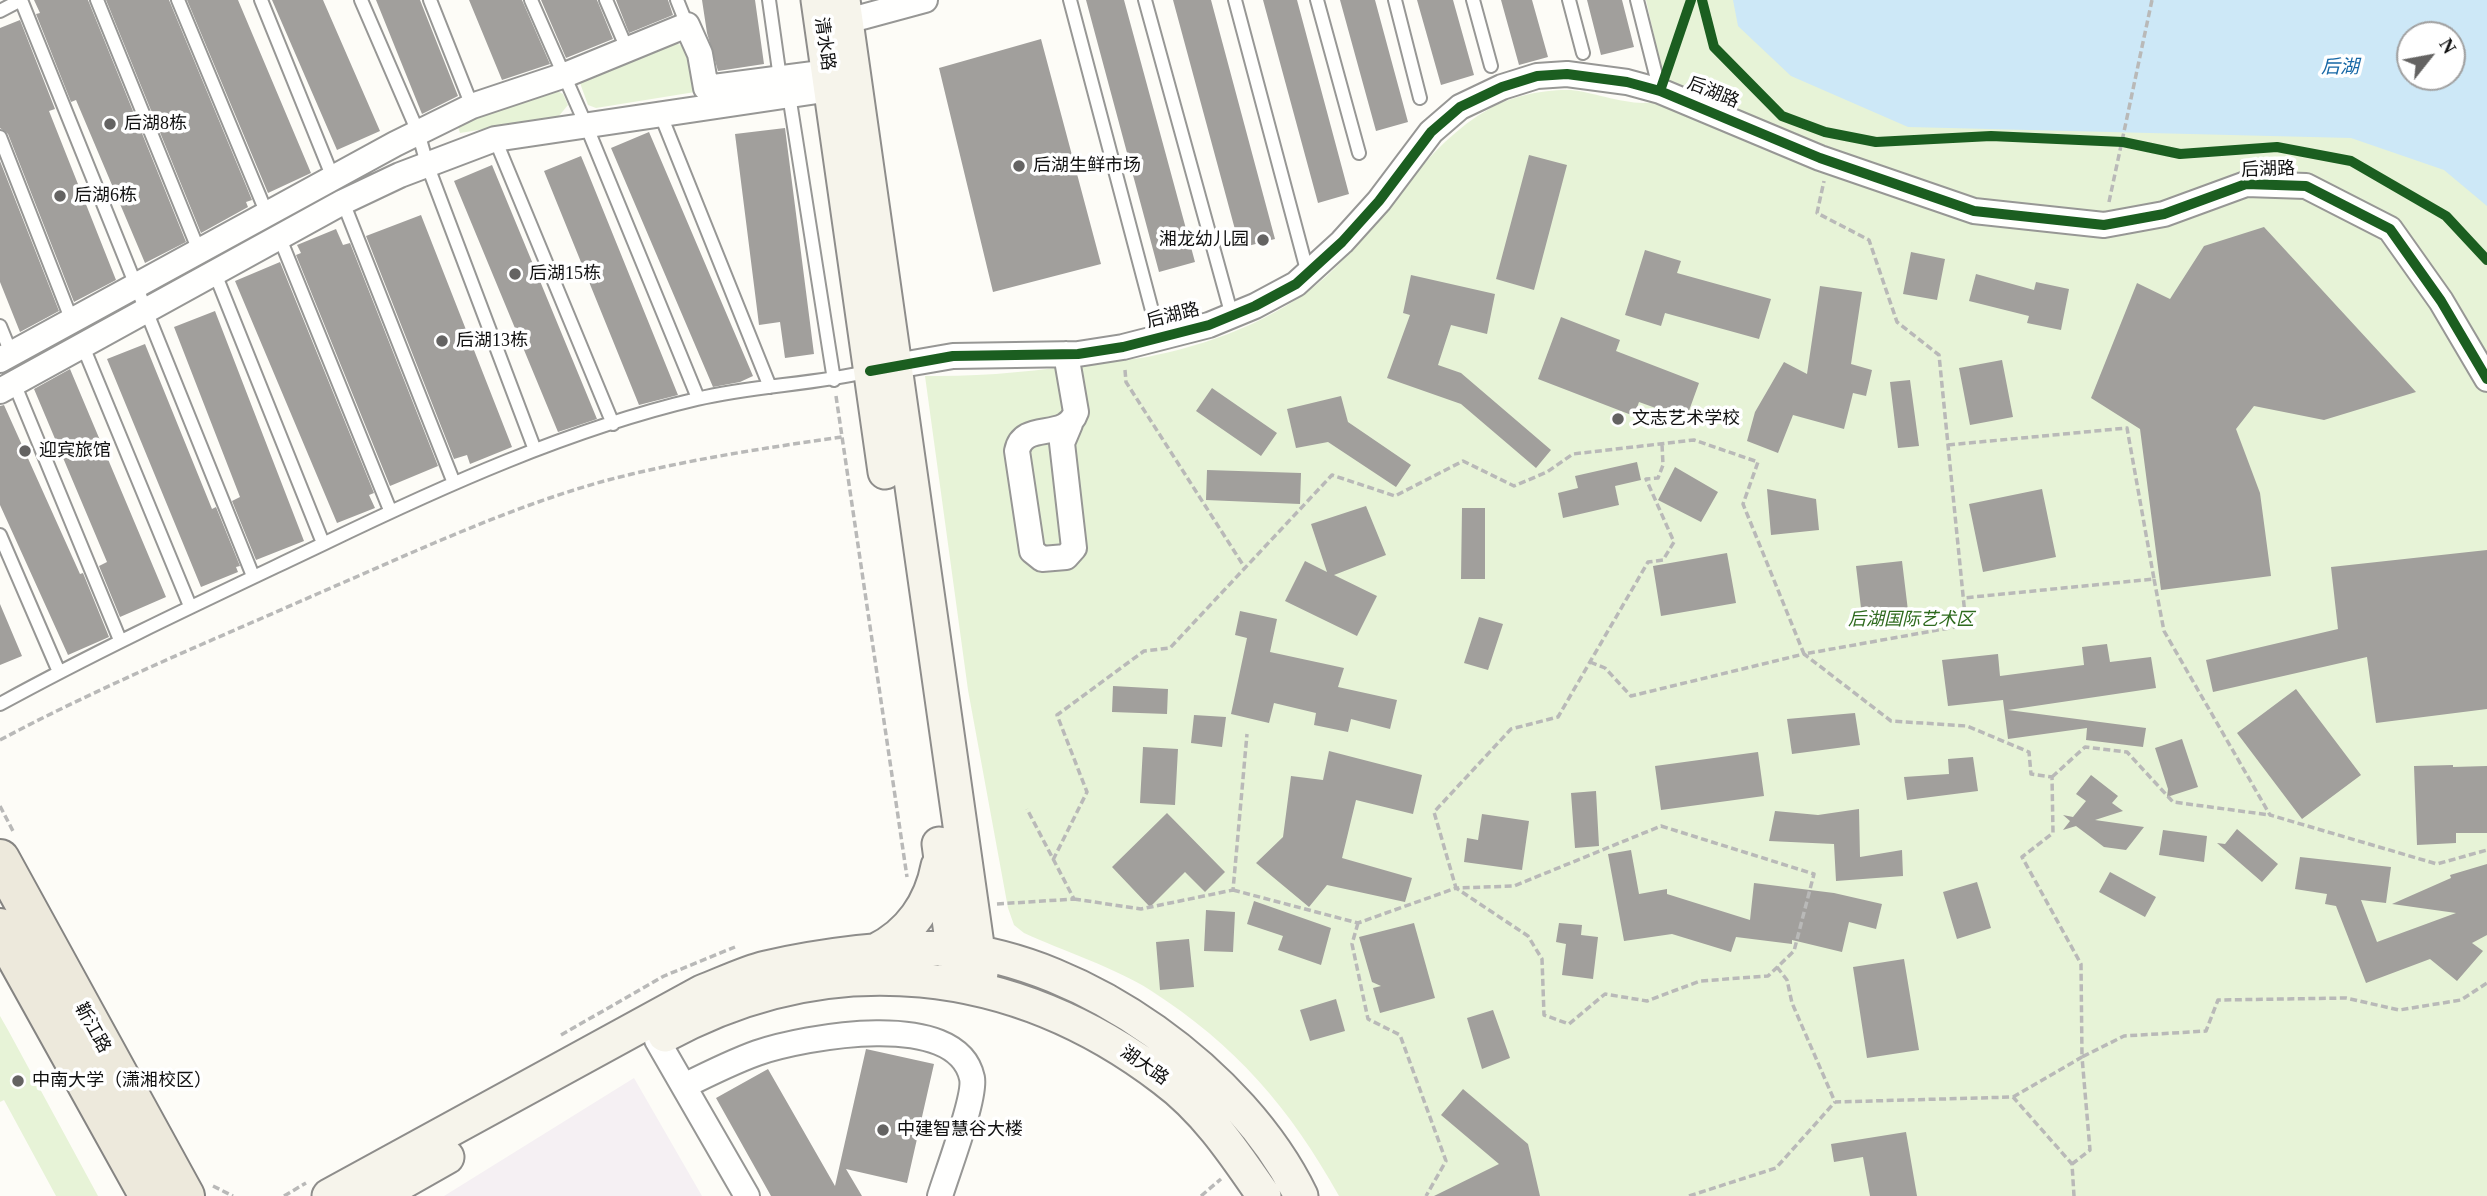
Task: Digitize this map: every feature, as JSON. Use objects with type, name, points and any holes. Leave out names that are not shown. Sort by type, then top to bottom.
[{"type":"main road","name":"清水路","points":[[832,12],[830,80],[882,369]]},
{"type":"main road","points":[[832,12],[882,369],[938,839],[966,952],[970,986]]},
{"type":"main road","points":[[882,369],[971,905],[983,939],[992,951],[1014,964]]},
{"type":"main road","points":[[870,953],[893,941],[917,918],[935,882],[938,839]]},
{"type":"main road","name":"靳江路","points":[[0,859],[176,1195]]},
{"type":"main road","points":[[966,952],[971,905]]},
{"type":"main road","points":[[0,928],[176,1195]]},
{"type":"main road","points":[[318,1189],[702,992],[765,969],[902,949],[966,952],[1014,964],[1090,993],[1132,1016],[1207,1073],[1246,1114],[1276,1152],[1301,1196]]},
{"type":"main road","name":"湖大路","points":[[378,1196],[657,1040],[718,1010],[766,994],[818,984],[894,977],[970,986],[1020,999],[1102,1037],[1166,1080],[1224,1137],[1264,1196]]},
{"type":"street","points":[[832,12],[925,0]]},
{"type":"street","points":[[7,387],[214,271],[333,178],[472,106],[565,75],[687,25],[700,54],[706,89],[784,87]]},
{"type":"street","name":"后湖路","points":[[882,369],[953,356],[1066,354],[1123,347],[1209,325],[1232,316],[1297,284],[1308,274],[1379,201],[1431,132],[1460,107],[1502,87],[1537,76],[1594,76],[1660,91],[1828,161],[1974,211],[2104,225],[2164,214],[2246,184],[2306,186],[2390,229],[2441,301],[2487,379]]},
{"type":"street","points":[[6,357],[199,251],[343,202],[427,164],[495,139],[660,113],[830,80]]},
{"type":"street","points":[[1066,354],[1076,412],[1062,443],[1074,548],[1066,556],[1042,559],[1032,551],[1018,444],[1027,435],[1070,424]]},
{"type":"street","points":[[684,1087],[760,1052],[815,1039],[869,1034],[907,1035],[940,1041],[961,1057],[972,1078],[970,1098],[940,1196]]},
{"type":"street","points":[[657,1040],[747,1196]]},
{"type":"lane","points":[[0,11],[21,0],[253,576]]},
{"type":"lane","points":[[97,0],[199,251]]},
{"type":"lane","points":[[178,0],[390,510]]},
{"type":"lane","points":[[261,0],[333,178]]},
{"type":"lane","points":[[361,0],[418,132],[427,164],[535,450]]},
{"type":"lane","points":[[430,0],[472,106]]},
{"type":"lane","points":[[531,0],[586,125],[698,398]]},
{"type":"lane","points":[[606,0],[627,49]]},
{"type":"lane","points":[[677,0],[687,25]]},
{"type":"lane","points":[[769,0],[834,380]]},
{"type":"lane","points":[[1070,0],[1159,337]]},
{"type":"lane","points":[[1145,0],[1232,316]]},
{"type":"lane","points":[[1235,0],[1308,274]]},
{"type":"lane","points":[[1317,0],[1359,153]]},
{"type":"lane","points":[[1395,0],[1420,98]]},
{"type":"lane","points":[[1473,0],[1491,66]]},
{"type":"lane","points":[[1569,0],[1583,53]]},
{"type":"lane","points":[[1637,0],[1660,91]]},
{"type":"lane","points":[[660,113],[771,387]]},
{"type":"lane","points":[[0,137],[72,321]]},
{"type":"lane","points":[[495,139],[613,424]]},
{"type":"lane","points":[[343,202],[454,483]]},
{"type":"lane","points":[[214,271],[323,544]]},
{"type":"lane","points":[[0,326],[6,357]]},
{"type":"lane","points":[[82,344],[190,606]]},
{"type":"lane","points":[[0,704],[120,640],[390,510],[535,450],[698,398],[834,380],[882,369]]},
{"type":"lane","points":[[7,387],[120,640]]},
{"type":"lane","points":[[0,535],[59,672]]},
{"type":"path","points":[[2104,225],[2129,143],[2152,0]]},
{"type":"path","points":[[2110,142],[2129,143]]},
{"type":"path","points":[[1590,662],[1605,668],[1631,696],[1804,654],[1966,625],[1939,355],[1897,322],[1869,240],[1817,213],[1828,161]]},
{"type":"path","points":[[1123,347],[1126,382],[1245,568]]},
{"type":"path","points":[[834,380],[907,877],[904,886]]},
{"type":"path","points":[[1948,445],[2127,428],[2164,631],[2270,815]]},
{"type":"path","points":[[0,740],[68,703],[397,559],[529,508],[606,481],[677,464],[842,437]]},
{"type":"path","points":[[1054,860],[1087,792],[1057,715],[1144,651],[1170,648],[1332,475],[1395,496],[1463,461],[1514,486],[1547,472],[1573,454],[1695,440],[1758,462],[1743,504],[1804,654],[1891,721],[1967,726],[2029,752],[2031,774],[2052,777]]},
{"type":"path","points":[[971,905],[1074,899],[1141,909],[1233,890],[1359,923],[1456,888],[1514,886],[1661,826],[1814,874],[1794,951],[1768,976],[1700,981],[1647,1000],[1605,994],[1569,1024],[1544,1015],[1542,959],[1528,936],[1456,888],[1434,812],[1511,729],[1558,717],[1648,562],[1663,560],[1674,542],[1646,479],[1658,478],[1663,465],[1662,444]]},
{"type":"path","points":[[1963,598],[2154,579]]},
{"type":"path","points":[[1233,890],[1247,734]]},
{"type":"path","points":[[2072,1164],[2090,1150],[2082,1057],[2081,964],[2022,857],[2053,833],[2052,777],[2085,747],[2127,752],[2173,802],[2270,815],[2438,864],[2487,850]]},
{"type":"path","points":[[1027,809],[1074,899]]},
{"type":"path","points":[[1359,923],[1352,944],[1368,1019],[1399,1034],[1446,1161],[1426,1196]]},
{"type":"path","points":[[556,1039],[687,964],[745,944]]},
{"type":"path","points":[[1777,967],[1787,980],[1792,1003],[1836,1102]]},
{"type":"path","points":[[1689,1196],[1776,1168],[1836,1102],[2013,1097],[2124,1036],[2206,1031],[2218,1000],[2346,998],[2399,1010],[2461,1000],[2487,983]]},
{"type":"path","points":[[2013,1097],[2072,1164],[2074,1196]]},
{"type":"path","points":[[284,1196],[318,1189]]},
{"type":"shaded area","points":[[634,1078],[702,1196],[444,1196]]},
{"type":"green space","name":"后湖国际艺术区","points":[[1646,0],[2487,0],[2487,1196],[1339,1196],[1301,1134],[1280,1107],[1235,1056],[1209,1033],[1137,982],[1024,933],[1014,925],[1008,908],[968,690],[925,376],[1009,373],[1141,358],[1228,334],[1275,312],[1317,284],[1354,248],[1446,142],[1466,124],[1498,104],[1540,92],[1561,90],[1582,91],[1643,103],[1663,98],[1664,82]]},
{"type":"green space","points":[[670,41],[686,47],[696,85],[695,92],[596,108],[588,105],[580,83],[581,77]]},
{"type":"green space","points":[[554,89],[563,94],[568,105],[558,117],[460,133],[456,121]]},
{"type":"green space","name":"中南大学（潇湘校区）","points":[[0,1016],[98,1196],[56,1196],[4,1100],[0,1102]]},
{"type":"water","name":"后湖","points":[[1733,0],[2487,0],[2487,206],[2444,170],[2351,138],[1908,127],[1791,76],[1738,26]]},
{"type":"building","name":"后湖8栋","points":[[34,0],[88,0],[186,242],[145,263],[76,100],[71,102],[36,14],[40,13]]},
{"type":"building","points":[[106,0],[169,0],[252,200],[246,202],[248,207],[201,233]]},
{"type":"building","points":[[187,0],[238,0],[311,173],[268,193]]},
{"type":"building","points":[[272,0],[323,0],[380,131],[337,150]]},
{"type":"building","points":[[376,0],[420,0],[458,96],[422,114]]},
{"type":"building","points":[[469,0],[522,0],[550,64],[502,80]]},
{"type":"building","points":[[541,0],[597,0],[613,39],[566,58]]},
{"type":"building","points":[[616,0],[668,0],[673,15],[629,33]]},
{"type":"building","points":[[702,0],[755,0],[764,64],[718,71],[707,33]]},
{"type":"building","points":[[1086,0],[1124,0],[1195,262],[1159,272]]},
{"type":"building","points":[[1173,0],[1211,0],[1275,239],[1240,248]]},
{"type":"building","points":[[1263,0],[1297,0],[1349,194],[1318,203]]},
{"type":"building","points":[[1340,0],[1375,0],[1408,122],[1376,131]]},
{"type":"building","points":[[1417,0],[1453,0],[1474,75],[1441,85]]},
{"type":"building","points":[[1501,0],[1532,0],[1548,57],[1519,65]]},
{"type":"building","points":[[1587,0],[1622,0],[1634,47],[1601,55]]},
{"type":"building","name":"后湖6栋","points":[[20,20],[55,109],[49,111],[116,280],[74,302],[8,134],[0,128],[0,28]]},
{"type":"building","name":"后湖生鲜市场","points":[[1041,39],[1101,264],[993,292],[939,68]]},
{"type":"building","points":[[785,128],[814,354],[785,358],[780,322],[759,325],[735,134]]},
{"type":"building","points":[[649,132],[753,376],[740,382],[713,387],[611,148]]},
{"type":"building","points":[[1529,155],[1567,165],[1534,290],[1496,279]]},
{"type":"building","points":[[581,156],[678,395],[639,405],[544,171]]},
{"type":"building","points":[[0,161],[59,311],[20,332],[0,282]]},
{"type":"building","name":"后湖15栋","points":[[492,165],[597,419],[558,432],[454,181]]},
{"type":"building","name":"后湖13栋","points":[[421,215],[512,447],[470,464],[467,455],[454,459],[366,236]]},
{"type":"building","points":[[2264,227],[2416,392],[2324,420],[2254,406],[2236,429],[2260,493],[2271,576],[2161,590],[2140,429],[2091,398],[2137,283],[2170,299],[2204,246]]},
{"type":"building","points":[[336,229],[343,245],[350,243],[438,466],[390,486],[296,255],[301,253],[297,245]]},
{"type":"building","points":[[1645,250],[1681,261],[1677,273],[1771,299],[1759,339],[1665,313],[1661,326],[1625,315]]},
{"type":"building","points":[[1911,252],[1945,259],[1937,300],[1903,294]]},
{"type":"building","points":[[280,262],[374,493],[369,495],[375,508],[337,523],[235,281]]},
{"type":"building","points":[[1976,274],[2034,290],[2036,282],[2069,289],[2061,330],[2027,323],[2029,316],[1969,301]]},
{"type":"building","points":[[1411,275],[1495,294],[1487,334],[1451,325],[1438,365],[1461,373],[1551,450],[1536,468],[1461,404],[1387,378],[1410,315],[1403,313]]},
{"type":"building","points":[[1820,286],[1862,292],[1851,364],[1872,370],[1866,396],[1853,393],[1844,429],[1793,415],[1778,453],[1747,441],[1755,412],[1784,362],[1807,374]]},
{"type":"building","points":[[215,311],[304,541],[256,560],[232,501],[240,497],[174,327]]},
{"type":"building","points":[[1561,317],[1620,340],[1616,351],[1699,383],[1686,419],[1639,402],[1634,416],[1538,379]]},
{"type":"building","points":[[145,344],[212,509],[216,507],[240,566],[236,567],[238,572],[201,587],[107,359]]},
{"type":"building","points":[[2002,360],[2013,417],[1970,425],[1959,368]]},
{"type":"building","points":[[70,369],[166,597],[120,617],[99,566],[107,562],[34,389]]},
{"type":"building","points":[[1910,380],[1919,446],[1898,448],[1890,382]]},
{"type":"building","points":[[1212,388],[1277,433],[1261,456],[1196,411]]},
{"type":"building","points":[[1341,396],[1348,422],[1411,465],[1396,487],[1328,442],[1296,448],[1287,409]]},
{"type":"building","points":[[4,405],[80,574],[83,573],[109,637],[68,655],[0,505],[0,406]]},
{"type":"building","points":[[1637,462],[1641,480],[1615,486],[1619,505],[1563,518],[1558,493],[1578,488],[1575,476]]},
{"type":"building","points":[[1675,467],[1718,492],[1701,522],[1658,500]]},
{"type":"building","points":[[1207,470],[1301,473],[1300,504],[1206,500]]},
{"type":"building","points":[[1767,489],[1816,499],[1819,530],[1771,535]]},
{"type":"building","points":[[2042,489],[2056,557],[1983,572],[1969,504]]},
{"type":"building","points":[[1366,506],[1386,555],[1334,575],[1377,596],[1357,636],[1285,601],[1305,561],[1327,572],[1311,524]]},
{"type":"building","points":[[1462,508],[1485,508],[1485,579],[1461,579]]},
{"type":"building","points":[[2487,550],[2487,709],[2376,723],[2367,657],[2213,692],[2206,660],[2338,629],[2331,567]]},
{"type":"building","points":[[1727,553],[1736,603],[1661,616],[1653,566]]},
{"type":"building","points":[[1902,561],[1909,619],[1872,623],[1870,607],[1861,608],[1856,566]]},
{"type":"building","points":[[0,604],[22,656],[0,665]]},
{"type":"building","points":[[1240,611],[1277,619],[1270,652],[1344,668],[1338,687],[1397,700],[1390,729],[1351,719],[1348,732],[1314,725],[1316,713],[1274,703],[1269,723],[1231,714],[1247,638],[1235,635]]},
{"type":"building","points":[[1479,617],[1503,624],[1488,670],[1464,663]]},
{"type":"building","points":[[2107,644],[2110,662],[2151,657],[2156,688],[2008,710],[2146,728],[2143,747],[2086,740],[2087,728],[2008,739],[2003,700],[1948,706],[1942,660],[1998,654],[2000,676],[2084,665],[2082,647]]},
{"type":"building","points":[[1113,686],[1168,689],[1167,714],[1112,712]]},
{"type":"building","points":[[2296,689],[2361,775],[2302,819],[2237,733]]},
{"type":"building","points":[[1855,713],[1860,745],[1792,754],[1787,719]]},
{"type":"building","points":[[1194,715],[1226,717],[1222,747],[1191,743]]},
{"type":"building","points":[[2182,739],[2198,787],[2167,797],[2168,789],[2155,748]]},
{"type":"building","points":[[1143,747],[1178,749],[1175,805],[1140,803]]},
{"type":"building","points":[[1329,751],[1422,775],[1413,814],[1356,800],[1342,858],[1412,878],[1405,902],[1327,885],[1309,907],[1256,863],[1283,837],[1291,776],[1323,780]]},
{"type":"building","points":[[1758,752],[1764,796],[1661,810],[1655,766]]},
{"type":"building","points":[[1973,757],[1978,791],[1907,800],[1904,777],[1949,774],[1948,759]]},
{"type":"building","points":[[2414,766],[2487,766],[2487,833],[2456,833],[2456,843],[2417,845]]},
{"type":"building","points":[[2091,775],[2118,796],[2112,803],[2123,811],[2095,820],[2144,827],[2126,850],[2104,847],[2076,826],[2063,830],[2070,821],[2063,815],[2073,817],[2086,801],[2076,794]]},
{"type":"building","points":[[1596,791],[1599,846],[1575,848],[1571,793]]},
{"type":"building","points":[[1859,809],[1860,857],[1902,850],[1903,876],[1836,881],[1834,844],[1769,841],[1775,811],[1818,815]]},
{"type":"building","points":[[1167,813],[1225,872],[1205,892],[1185,872],[1150,907],[1112,867]]},
{"type":"building","points":[[1482,814],[1529,821],[1522,870],[1464,862],[1467,838],[1478,840]]},
{"type":"building","points":[[2237,829],[2278,864],[2262,882],[2217,843],[2225,844]]},
{"type":"building","points":[[2163,830],[2207,836],[2204,862],[2159,855]]},
{"type":"building","points":[[1631,850],[1639,894],[1667,889],[1667,894],[1750,920],[1754,883],[1834,893],[1882,904],[1876,929],[1849,922],[1842,952],[1792,940],[1792,944],[1736,937],[1731,952],[1672,934],[1624,941],[1608,854]]},
{"type":"building","points":[[2300,857],[2391,867],[2386,903],[2361,900],[2377,942],[2456,913],[2392,904],[2451,878],[2450,875],[2487,864],[2487,935],[2472,943],[2483,951],[2457,981],[2430,959],[2366,983],[2336,906],[2325,904],[2327,894],[2295,889]]},
{"type":"building","points":[[2110,872],[2156,897],[2145,917],[2099,892]]},
{"type":"building","points":[[1977,882],[1991,928],[1957,939],[1943,892]]},
{"type":"building","points":[[1254,901],[1331,928],[1321,965],[1278,950],[1283,936],[1247,924]]},
{"type":"building","points":[[1206,910],[1235,912],[1233,952],[1204,951]]},
{"type":"building","points":[[1414,923],[1435,998],[1380,1013],[1373,988],[1381,986],[1372,982],[1359,937]]},
{"type":"building","points":[[1559,923],[1582,925],[1581,935],[1598,937],[1593,979],[1562,975],[1566,944],[1556,942]]},
{"type":"building","points":[[1189,939],[1194,987],[1160,990],[1156,942]]},
{"type":"building","points":[[1904,959],[1919,1050],[1867,1058],[1853,967]]},
{"type":"building","points":[[1336,999],[1345,1031],[1310,1041],[1300,1010]]},
{"type":"building","points":[[1493,1010],[1510,1058],[1482,1069],[1467,1018]]},
{"type":"building","name":"中建智慧谷大楼","points":[[866,1049],[934,1064],[907,1183],[846,1169],[862,1196],[771,1196],[716,1098],[768,1069],[835,1186]]},
{"type":"building","points":[[1463,1089],[1528,1144],[1540,1196],[1434,1196],[1499,1164],[1441,1115]]},
{"type":"building","points":[[1906,1132],[1917,1196],[1870,1196],[1863,1157],[1834,1162],[1831,1144]]},
{"type":"cycle path","points":[[1660,91],[1691,0]]},
{"type":"cycle path","points":[[1702,0],[1714,47],[1782,116],[1825,132],[1876,142],[1991,136],[2123,142],[2180,154],[2277,147],[2351,161],[2446,216],[2487,260]]},
{"type":"cycle path","points":[[870,371],[953,356],[1078,354],[1123,347],[1209,325],[1255,306],[1296,284],[1342,242],[1379,201],[1431,132],[1460,107],[1502,87],[1537,76],[1567,74],[1627,82],[1660,91],[1820,158],[1974,211],[2104,225],[2164,214],[2246,184],[2306,186],[2390,229],[2441,301],[2487,379]]},
{"type":"place","name":"后湖8栋","points":[[110,124]]},
{"type":"place","name":"后湖生鲜市场","points":[[1019,166]]},
{"type":"place","name":"后湖6栋","points":[[60,196]]},
{"type":"place","name":"湘龙幼儿园","points":[[1263,240]]},
{"type":"place","name":"后湖15栋","points":[[515,274]]},
{"type":"place","name":"后湖13栋","points":[[442,341]]},
{"type":"place","name":"文志艺术学校","points":[[1618,419]]},
{"type":"place","name":"迎宾旅馆","points":[[25,451]]},
{"type":"place","name":"中南大学（潇湘校区）","points":[[18,1081]]},
{"type":"place","name":"中建智慧谷大楼","points":[[883,1130]]}]
